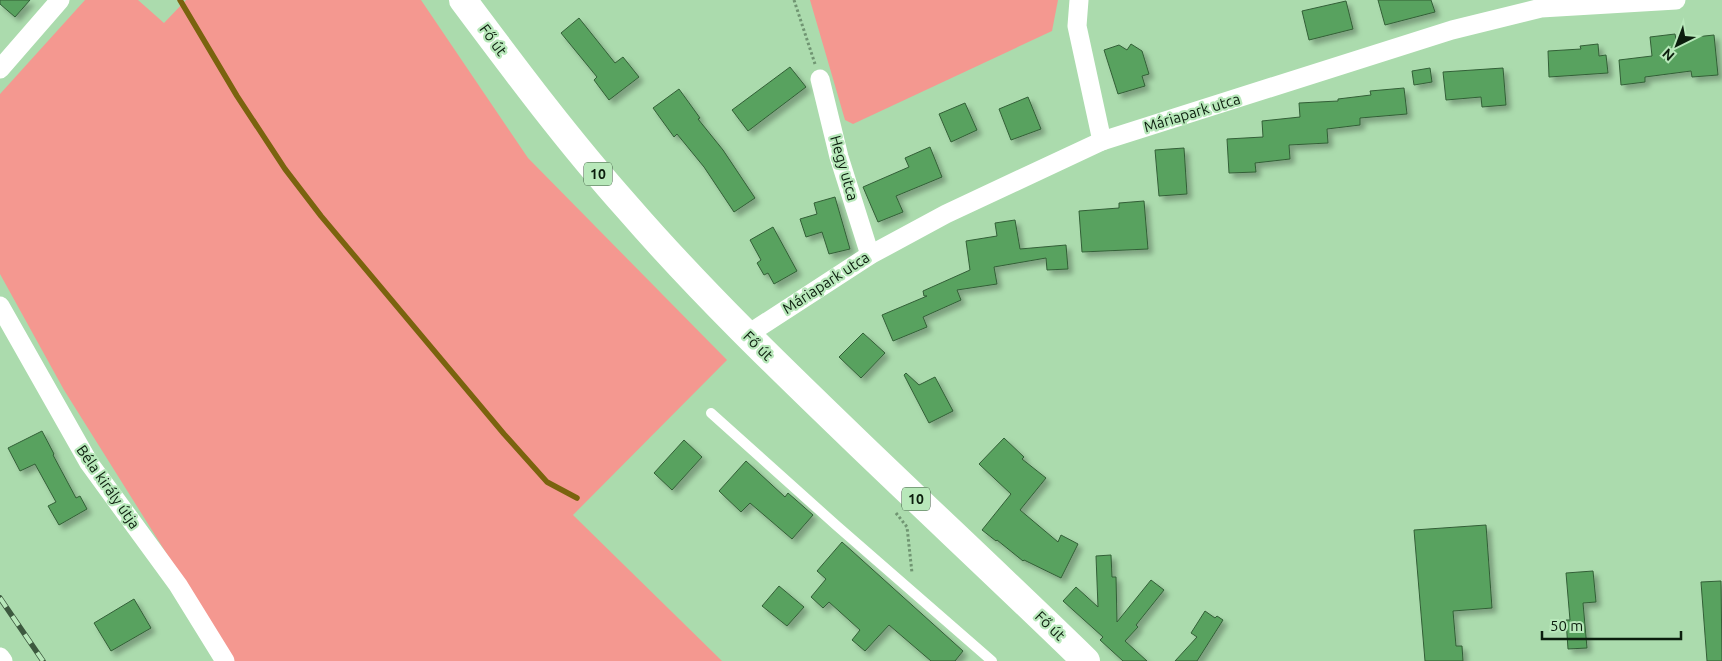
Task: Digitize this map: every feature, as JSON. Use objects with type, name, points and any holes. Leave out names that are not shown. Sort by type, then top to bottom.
[{"type":"main road","name":"Fő út","points":[[463,0],[510,64],[580,152],[635,216],[747,336],[1086,661]]},
{"type":"street","points":[[0,69],[60,0]]},
{"type":"street","points":[[1079,0],[1077,26],[1102,141]]},
{"type":"street","name":"Máriapark utca","points":[[747,336],[870,255],[946,214],[1102,141],[1452,30],[1541,8],[1676,0]]},
{"type":"street","name":"Hegy utca","points":[[820,79],[839,157],[870,255]]},
{"type":"street","name":"Béla király útja","points":[[0,306],[89,464],[178,585],[225,661]]},
{"type":"street","points":[[0,657],[2,661]]},
{"type":"lane","points":[[711,413],[992,661]]},
{"type":"path","points":[[794,0],[808,41]]},
{"type":"path","points":[[890,506],[907,527],[914,594]]},
{"type":"shaded area","points":[[85,0],[138,0],[164,23],[186,0],[421,0],[528,158],[727,360],[573,515],[722,661],[234,661],[64,390],[0,274],[0,94]]},
{"type":"shaded area","points":[[810,0],[1058,0],[1052,31],[853,124],[845,120]]},
{"type":"building","points":[[0,0],[30,0],[15,17],[0,4]]},
{"type":"building","points":[[1378,0],[1431,0],[1435,12],[1385,25]]},
{"type":"building","points":[[1346,1],[1353,29],[1309,40],[1302,11]]},
{"type":"building","points":[[579,18],[615,63],[623,57],[639,77],[609,100],[594,80],[597,77],[561,33]]},
{"type":"building","points":[[1675,34],[1676,39],[1714,35],[1718,75],[1692,77],[1691,71],[1645,77],[1645,82],[1621,85],[1619,60],[1652,56],[1650,37]]},
{"type":"building","points":[[1131,44],[1142,51],[1149,74],[1142,76],[1145,86],[1118,94],[1104,50],[1119,45],[1127,50]]},
{"type":"building","points":[[1598,44],[1599,56],[1606,55],[1608,73],[1549,77],[1548,51],[1581,49],[1580,46]]},
{"type":"building","points":[[790,67],[806,87],[748,131],[732,110]]},
{"type":"building","points":[[1430,68],[1432,82],[1414,85],[1412,71]]},
{"type":"building","points":[[1503,68],[1506,105],[1482,107],[1481,97],[1446,100],[1443,72]]},
{"type":"building","points":[[1404,88],[1407,114],[1360,118],[1360,125],[1327,129],[1328,143],[1289,145],[1290,159],[1255,163],[1256,172],[1229,173],[1227,139],[1263,137],[1262,121],[1300,117],[1299,103],[1338,101],[1338,99],[1371,95],[1370,91]]},
{"type":"building","points":[[679,89],[700,118],[698,119],[723,150],[755,198],[734,212],[704,167],[677,134],[674,137],[653,108]]},
{"type":"building","points":[[1028,97],[1041,129],[1011,140],[999,109]]},
{"type":"building","points":[[965,103],[977,130],[951,142],[939,114]]},
{"type":"building","points":[[930,147],[942,177],[896,196],[903,212],[878,222],[863,187],[909,167],[905,158]]},
{"type":"building","points":[[1184,148],[1187,194],[1159,196],[1155,150]]},
{"type":"building","points":[[835,197],[850,249],[829,254],[822,232],[806,237],[800,219],[817,214],[814,203]]},
{"type":"building","points":[[1144,201],[1148,249],[1082,252],[1079,211],[1119,208],[1119,203]]},
{"type":"building","points":[[1015,220],[1020,249],[1066,245],[1068,269],[1047,270],[1046,258],[994,267],[997,284],[957,290],[961,300],[923,317],[927,327],[893,341],[882,315],[927,296],[924,296],[923,291],[970,270],[966,241],[997,236],[995,223]]},
{"type":"building","points":[[773,227],[797,271],[774,284],[768,273],[764,275],[757,263],[761,260],[750,240]]},
{"type":"building","points":[[863,333],[885,353],[861,378],[839,357]]},
{"type":"building","points":[[906,373],[919,385],[935,377],[953,411],[929,423],[904,375]]},
{"type":"building","points":[[42,431],[76,498],[80,496],[87,509],[59,525],[48,506],[56,502],[35,464],[20,471],[8,448]]},
{"type":"building","points":[[1004,438],[1024,457],[1022,459],[1046,478],[1020,510],[1058,542],[1061,535],[1078,544],[1061,578],[1023,561],[982,530],[1011,494],[979,464]]},
{"type":"building","points":[[684,440],[702,457],[672,490],[654,473]]},
{"type":"building","points":[[746,461],[785,497],[788,493],[813,515],[792,539],[750,503],[741,512],[719,491]]},
{"type":"building","points":[[1486,525],[1492,608],[1453,611],[1456,646],[1462,646],[1463,661],[1425,661],[1414,530]]},
{"type":"building","points":[[842,542],[963,651],[955,661],[931,661],[889,625],[865,651],[852,640],[860,630],[829,602],[823,608],[811,597],[826,579],[817,571]]},
{"type":"building","points":[[1111,555],[1112,577],[1116,577],[1117,622],[1151,580],[1164,590],[1136,625],[1138,627],[1125,641],[1147,661],[1123,661],[1100,640],[1103,637],[1063,601],[1076,587],[1098,607],[1096,556]]},
{"type":"building","points":[[1593,571],[1596,602],[1583,603],[1587,648],[1568,649],[1566,620],[1570,620],[1566,573]]},
{"type":"building","points":[[1721,581],[1722,661],[1707,661],[1701,582]]},
{"type":"building","points":[[779,586],[804,607],[787,626],[762,606]]},
{"type":"building","points":[[134,599],[151,628],[111,651],[94,623]]},
{"type":"building","points":[[1205,611],[1215,618],[1217,616],[1223,620],[1197,661],[1175,661],[1197,637],[1191,633]]},
{"type":"waterway","points":[[180,0],[237,96],[285,169],[321,216],[504,434],[547,482],[577,498]]},
{"type":"railway","points":[[0,598],[43,661]]}]
